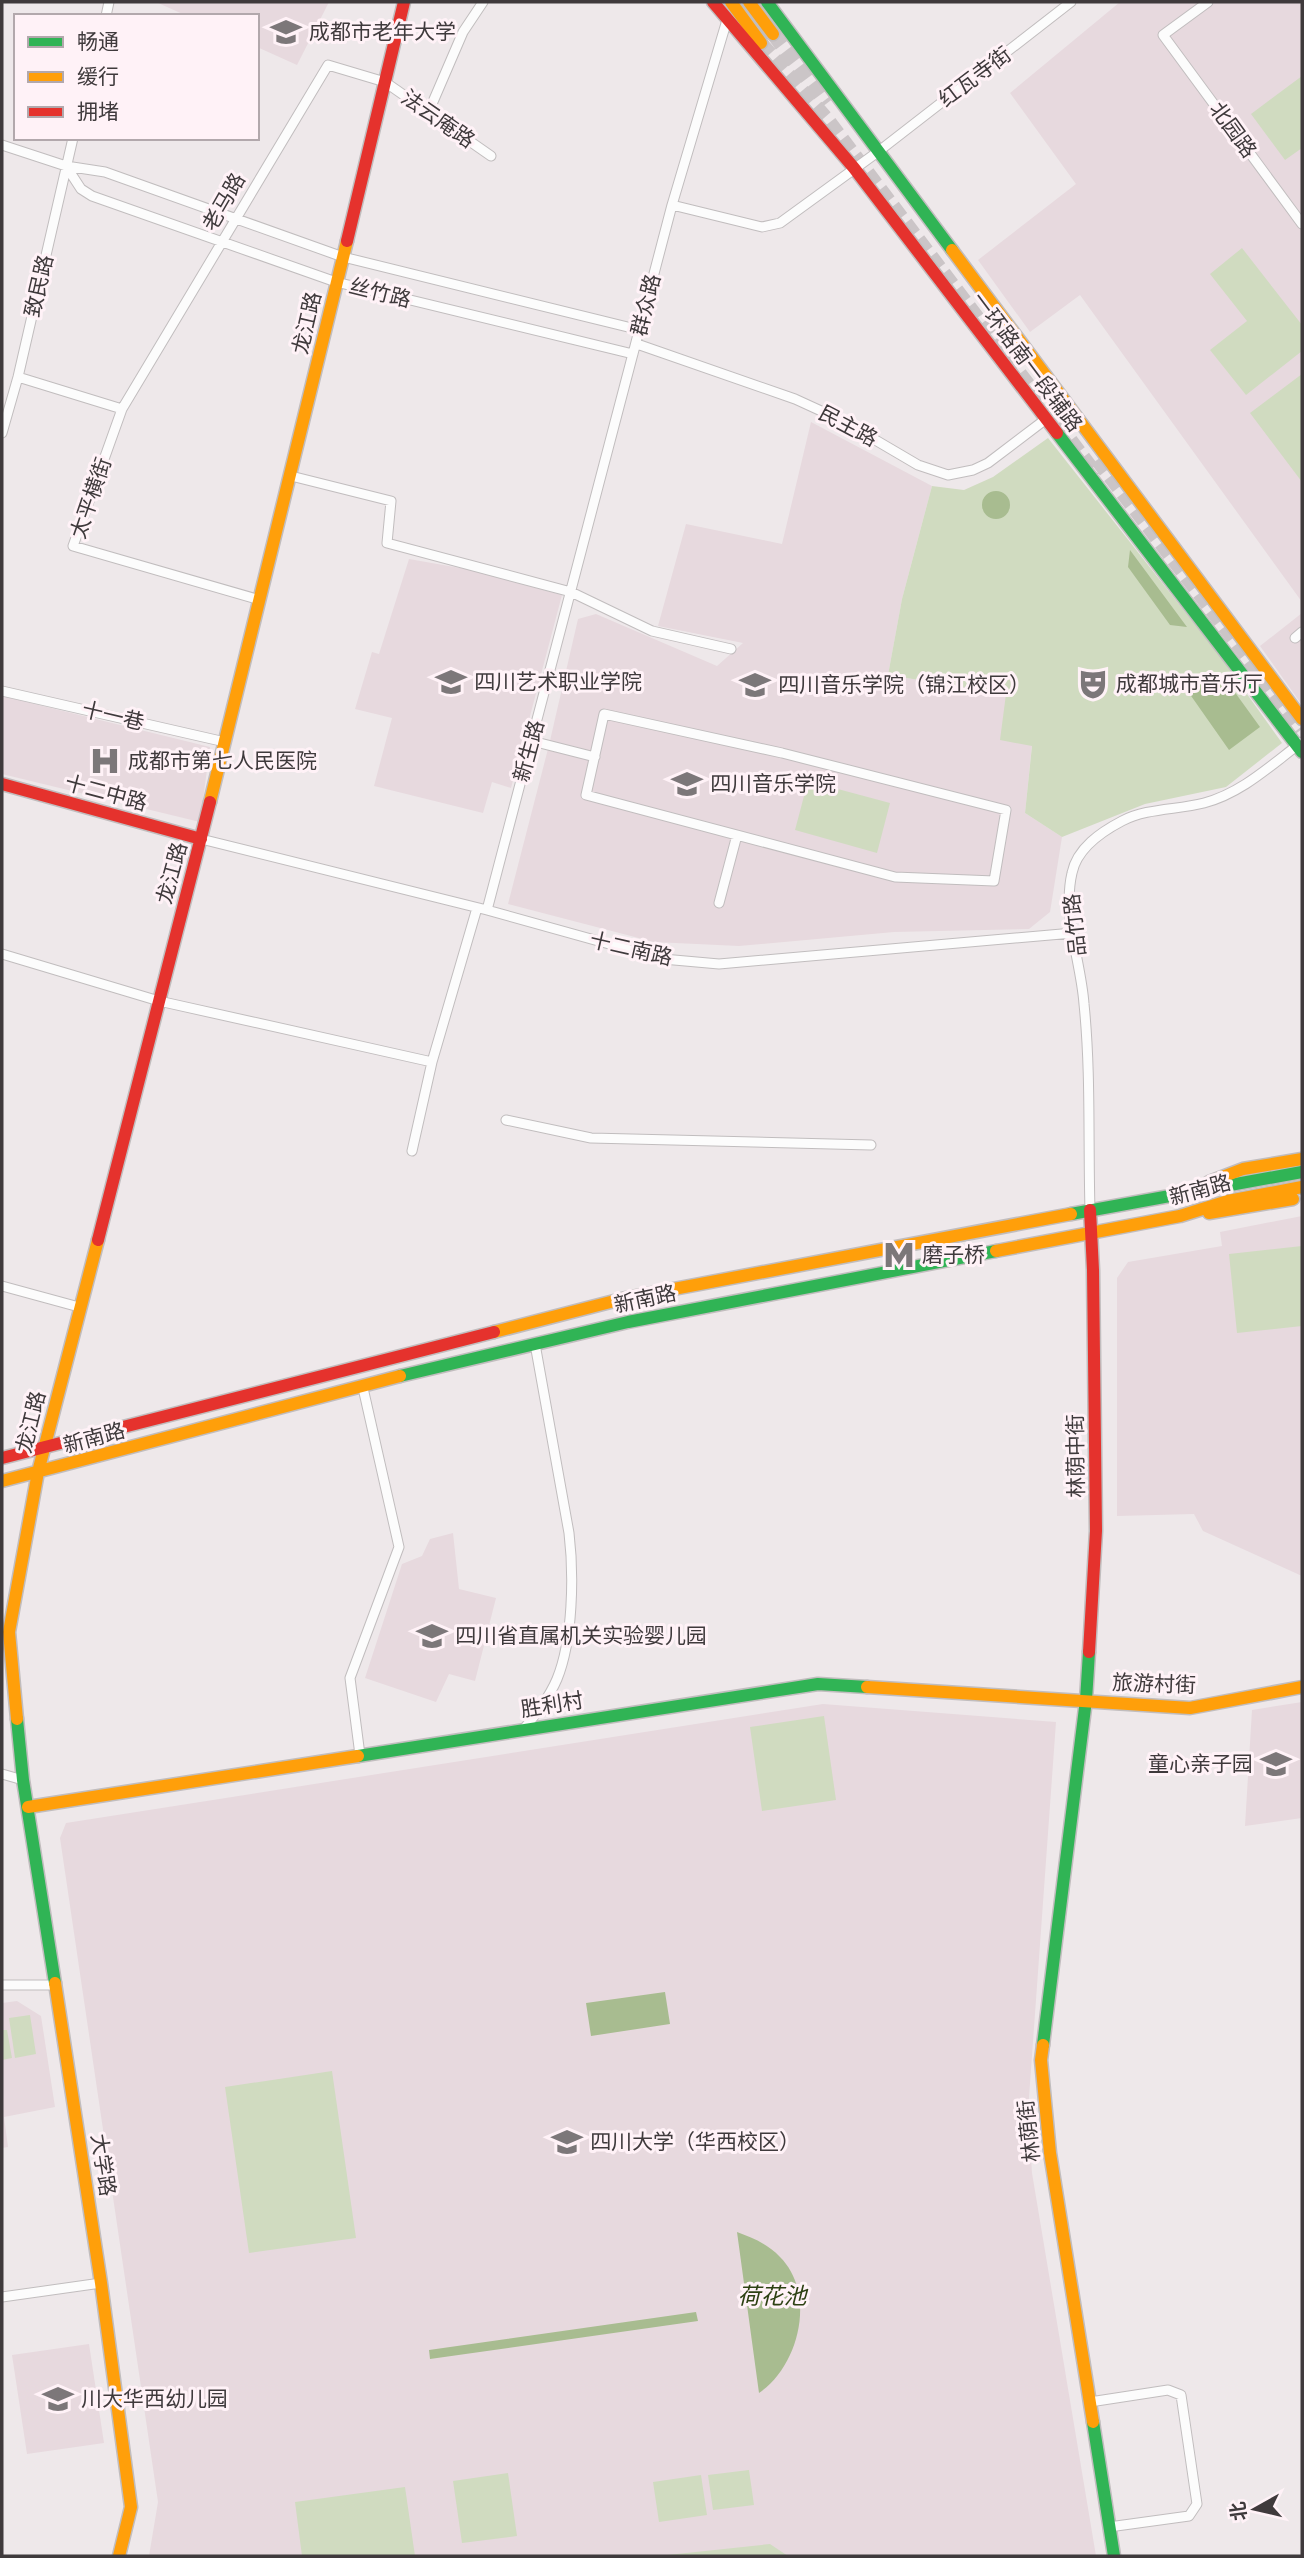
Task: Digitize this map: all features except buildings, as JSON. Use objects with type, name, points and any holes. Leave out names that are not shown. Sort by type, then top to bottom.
[{"type":"street","points":[[336,282],[404,2]]},
{"type":"street","points":[[429,111],[463,32],[483,2]]},
{"type":"street","name":"一环路南一段辅路","points":[[713,2],[854,169],[1301,746]]},
{"type":"street","points":[[731,2],[761,43]]},
{"type":"street","points":[[749,2],[773,34]]},
{"type":"street","name":"一环路南一段辅路","points":[[767,2],[1302,719]]},
{"type":"street","name":"红瓦寺街","points":[[672,205],[762,227],[780,223],[1071,2]]},
{"type":"street","name":"北园路","points":[[1208,2],[1163,36],[1302,224]]},
{"type":"street","name":"群众路","points":[[571,592],[672,205],[727,20]]},
{"type":"street","name":"老马路","points":[[122,409],[328,65],[385,82]]},
{"type":"street","name":"法云庵路","points":[[385,82],[491,156]]},
{"type":"street","name":"致民路","points":[[2,433],[18,377],[72,140]]},
{"type":"street","name":"丝竹路","points":[[2,145],[66,166],[105,172],[342,257],[640,330]]},
{"type":"street","name":"丝竹路","points":[[66,166],[81,189],[92,196],[336,282],[633,354]]},
{"type":"street","name":"龙江路","points":[[5,1631],[38,1472],[201,839],[291,477],[336,282]]},
{"type":"street","name":"民主路","points":[[636,344],[795,399],[843,421],[918,465],[948,475],[963,473],[988,463],[1046,419]]},
{"type":"street","points":[[18,377],[122,409]]},
{"type":"street","name":"太平横街","points":[[122,409],[73,546],[260,600]]},
{"type":"street","points":[[291,477],[391,501],[387,543],[571,592],[652,631],[731,649]]},
{"type":"street","name":"新生路","points":[[412,1151],[432,1062],[482,909],[532,741],[571,592]]},
{"type":"street","name":"十一巷","points":[[2,691],[225,742]]},
{"type":"street","points":[[604,714],[782,753],[1006,810],[994,881],[895,877],[737,835],[586,795],[604,714]]},
{"type":"street","points":[[532,741],[595,757]]},
{"type":"street","name":"品竹路","points":[[1090,1210],[1090,1088],[1084,1002],[1070,911],[1072,871],[1078,858],[1093,840],[1121,821],[1137,814],[1201,804],[1230,793],[1301,746]]},
{"type":"street","name":"十二中路","points":[[2,784],[201,839]]},
{"type":"street","points":[[719,903],[737,835]]},
{"type":"street","name":"十二南路","points":[[201,839],[482,909],[663,959],[719,964],[1073,933]]},
{"type":"street","points":[[2,954],[159,1001],[432,1062]]},
{"type":"street","points":[[506,1120],[591,1138],[871,1145]]},
{"type":"street","points":[[1176,1194],[1243,1169],[1302,1158]]},
{"type":"street","name":"新南路","points":[[2,1458],[626,1298],[1302,1172]]},
{"type":"street","name":"新南路","points":[[2,1481],[363,1388],[438,1366],[635,1320],[1180,1216],[1228,1201],[1302,1187]]},
{"type":"street","points":[[1180,1216],[1230,1211],[1302,1197]]},
{"type":"street","name":"林荫中街","points":[[1086,1700],[1096,1531],[1090,1210]]},
{"type":"street","points":[[2,1286],[79,1307]]},
{"type":"street","points":[[523,1730],[556,1682],[562,1666],[571,1607],[569,1533],[535,1344]]},
{"type":"street","points":[[360,1755],[350,1678],[399,1547],[363,1388]]},
{"type":"street","name":"大学路","points":[[5,1631],[23,1780],[101,2283],[131,2507],[118,2556]]},
{"type":"street","name":"胜利村","points":[[28,1807],[818,1684],[1086,1700]]},
{"type":"street","name":"旅游村街","points":[[1086,1700],[1191,1708],[1302,1687]]},
{"type":"street","name":"林荫街","points":[[1086,1700],[1041,2060],[1050,2153],[1114,2556]]},
{"type":"street","points":[[2,1774],[23,1780]]},
{"type":"street","points":[[2,1985],[56,1985]]},
{"type":"street","points":[[2,2297],[101,2283]]},
{"type":"street","points":[[1090,2402],[1168,2390],[1181,2395],[1196,2504],[1194,2511],[1189,2516],[1109,2527]]},
{"type":"shaded area","name":"成都市老年大学","points":[[156,2],[329,2],[297,65],[259,48],[259,14],[183,14]]},
{"type":"shaded area","points":[[1120,2],[1302,2],[1302,602],[1080,295],[1030,332],[978,260],[1076,184],[1010,93]]},
{"type":"shaded area","points":[[1302,76],[1302,148],[1285,160],[1251,114]]},
{"type":"shaded area","points":[[1242,248],[1302,325],[1302,351],[1246,395],[1210,350],[1247,321],[1210,274]]},
{"type":"shaded area","points":[[1302,374],[1302,482],[1250,413]]},
{"type":"shaded area","name":"四川音乐学院（锦江校区）","points":[[811,422],[932,486],[902,599],[888,675],[1007,694],[1032,745],[1025,813],[1062,837],[1050,912],[1029,929],[894,932],[739,946],[654,942],[508,904],[578,619],[596,614],[717,666],[743,643],[658,626],[686,524],[782,544]]},
{"type":"shaded area","points":[[1048,438],[1219,655],[1282,743],[1226,787],[1145,804],[1062,837],[1025,813],[1032,746],[1000,740],[1006,694],[888,675],[902,599],[932,486],[964,490],[993,477]]},
{"type":"shaded area","name":"四川艺术职业学院","points":[[409,559],[466,569],[562,595],[511,788],[492,782],[483,813],[374,786],[392,718],[355,709],[372,652],[379,654]]},
{"type":"shaded area","points":[[1302,613],[1302,705],[1260,646]]},
{"type":"shaded area","name":"成都市第七人民医院","points":[[2,696],[210,747],[200,822],[2,774]]},
{"type":"shaded area","points":[[808,781],[890,803],[877,853],[795,830]]},
{"type":"shaded area","points":[[1302,1216],[1302,1576],[1203,1531],[1194,1514],[1117,1516],[1117,1278],[1128,1262],[1222,1246],[1220,1232]]},
{"type":"shaded area","points":[[1302,1246],[1302,1326],[1237,1333],[1229,1254]]},
{"type":"shaded area","name":"四川省直属机关实验婴儿园","points":[[453,1533],[459,1589],[496,1598],[475,1681],[449,1674],[436,1702],[365,1678],[402,1564],[422,1556],[430,1539]]},
{"type":"shaded area","name":"童心亲子园","points":[[1302,1702],[1302,1818],[1245,1826],[1252,1710]]},
{"type":"shaded area","name":"四川大学（华西校区）","points":[[823,1704],[1056,1722],[1028,2111],[1032,2173],[1096,2556],[149,2556],[158,2502],[60,1838],[66,1823]]},
{"type":"shaded area","points":[[824,1716],[836,1800],[762,1811],[750,1727]]},
{"type":"shaded area","points":[[17,2001],[41,2016],[55,2107],[4,2117],[8,2147],[2,2148],[2,2003]]},
{"type":"shaded area","points":[[30,2015],[36,2054],[15,2058],[9,2018]]},
{"type":"shaded area","points":[[2,2030],[7,2030],[12,2058],[2,2060]]},
{"type":"shaded area","points":[[332,2071],[356,2238],[249,2253],[225,2087]]},
{"type":"shaded area","name":"川大华西幼儿园","points":[[89,2344],[104,2443],[27,2454],[12,2355]]},
{"type":"shaded area","points":[[749,2470],[754,2505],[713,2510],[708,2475]]},
{"type":"shaded area","points":[[508,2473],[517,2536],[462,2543],[453,2481]]},
{"type":"shaded area","points":[[701,2475],[707,2515],[659,2522],[653,2482]]},
{"type":"shaded area","points":[[405,2487],[415,2556],[302,2556],[295,2502]]},
{"type":"shaded area","points":[[770,2544],[788,2556],[658,2556]]},
{"type":"water","points":[[996,491],[1006,495],[1010,505],[1006,515],[996,519],[986,515],[982,505],[986,495]]},
{"type":"water","points":[[1130,550],[1187,627],[1170,625],[1128,567]]},
{"type":"water","points":[[1175,673],[1226,680],[1260,727],[1229,750]]},
{"type":"water","points":[[665,1992],[670,2024],[591,2036],[586,2003]]},
{"type":"water","name":"荷花池","points":[[737,2232],[775,2252],[791,2272],[798,2290],[800,2309],[793,2348],[773,2381],[759,2393]]},
{"type":"water","points":[[696,2312],[698,2321],[430,2359],[429,2350]]},
{"type":"tunnel","points":[[773,34],[826,104]]},
{"type":"tunnel","points":[[761,43],[828,120],[1097,475]]},
{"type":"tunnel","points":[[1097,460],[1302,729]]},
{"type":"traffic: fast","points":[[767,2],[952,250]]},
{"type":"traffic: fast","points":[[1057,433],[1302,752]]},
{"type":"traffic: fast","points":[[1071,1214],[1302,1172]]},
{"type":"traffic: fast","points":[[400,1376],[628,1322],[996,1251]]},
{"type":"traffic: fast","points":[[1043,2045],[1086,1700],[1089,1652]]},
{"type":"traffic: fast","points":[[358,1756],[818,1684],[867,1687]]},
{"type":"traffic: fast","points":[[17,1719],[23,1780],[55,1983]]},
{"type":"traffic: fast","points":[[1093,2422],[1114,2556]]},
{"type":"traffic: slow","points":[[731,2],[761,43]]},
{"type":"traffic: slow","points":[[749,2],[773,34]]},
{"type":"traffic: slow","points":[[210,802],[347,241]]},
{"type":"traffic: slow","points":[[952,250],[1302,719]]},
{"type":"traffic: slow","points":[[1209,1182],[1243,1169],[1302,1159]]},
{"type":"traffic: slow","points":[[996,1251],[1180,1216],[1228,1201],[1302,1187]]},
{"type":"traffic: slow","points":[[1209,1213],[1293,1199]]},
{"type":"traffic: slow","points":[[494,1332],[626,1298],[1071,1214]]},
{"type":"traffic: slow","points":[[17,1719],[9,1632],[38,1472],[98,1240]]},
{"type":"traffic: slow","points":[[2,1481],[400,1376]]},
{"type":"traffic: slow","points":[[867,1687],[1190,1708],[1302,1687]]},
{"type":"traffic: slow","points":[[28,1807],[358,1756]]},
{"type":"traffic: slow","points":[[55,1983],[101,2283],[131,2507],[119,2556]]},
{"type":"traffic: slow","points":[[1043,2045],[1041,2060],[1050,2153],[1093,2422]]},
{"type":"traffic: jam","points":[[347,241],[404,2]]},
{"type":"traffic: jam","points":[[713,2],[854,168],[1057,433]]},
{"type":"traffic: jam","points":[[2,784],[201,839]]},
{"type":"traffic: jam","points":[[98,1240],[210,802]]},
{"type":"traffic: jam","points":[[1089,1652],[1096,1531],[1090,1210]]},
{"type":"traffic: jam","points":[[2,1458],[494,1332]]},
{"type":"place","name":"成都市老年大学","points":[[286,32]]},
{"type":"place","name":"四川艺术职业学院","points":[[451,682]]},
{"type":"place","name":"成都城市音乐厅","points":[[1093,684]]},
{"type":"place","name":"四川音乐学院（锦江校区）","points":[[755,685]]},
{"type":"place","name":"成都市第七人民医院","points":[[105,761]]},
{"type":"place","name":"四川音乐学院","points":[[687,784]]},
{"type":"place","name":"磨子桥","points":[[899,1255]]},
{"type":"place","name":"四川省直属机关实验婴儿园","points":[[432,1636]]},
{"type":"place","name":"童心亲子园","points":[[1276,1764]]},
{"type":"place","name":"四川大学（华西校区）","points":[[567,2142]]},
{"type":"place","name":"川大华西幼儿园","points":[[58,2399]]}]
